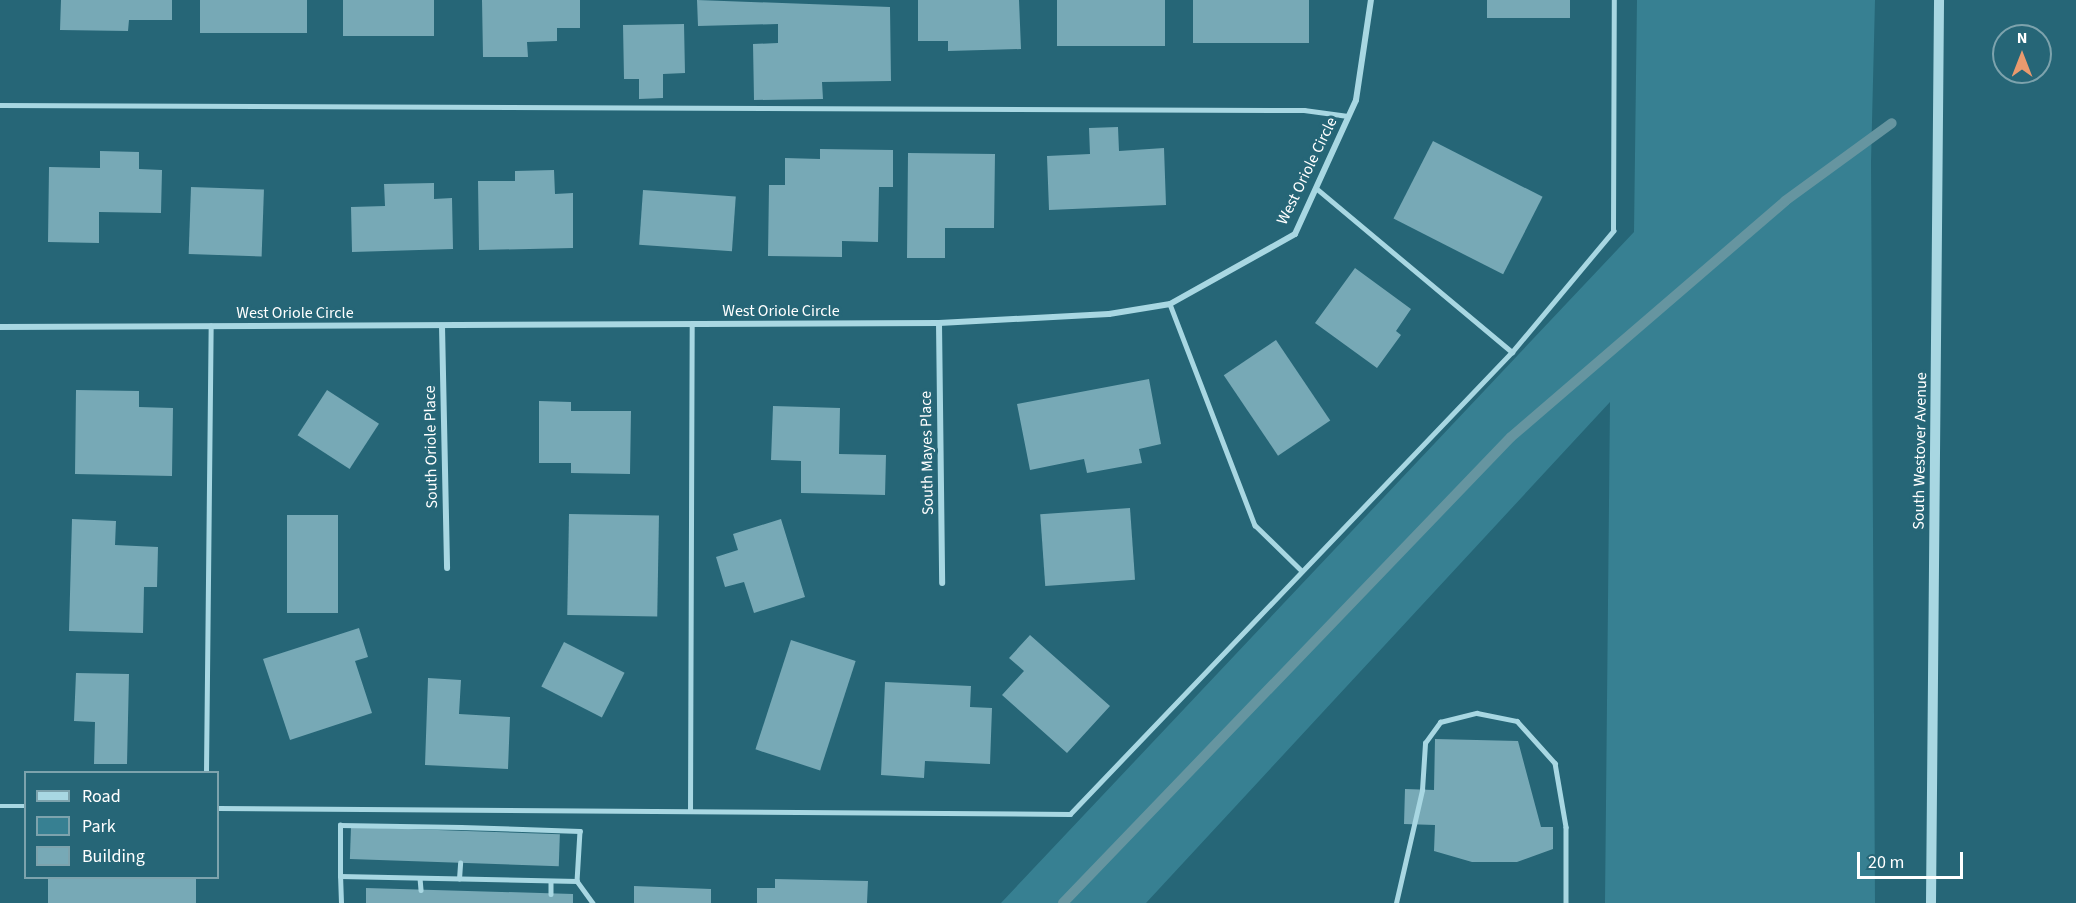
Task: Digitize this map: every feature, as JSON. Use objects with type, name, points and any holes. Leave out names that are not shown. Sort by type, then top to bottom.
[{"type":"street","name":"West Oriole Circle","points":[[0,327],[939,323],[1109,314],[1170,304],[1294,234],[1356,100],[1371,0]]},
{"type":"street","name":"South Westover Avenue","points":[[1930,903],[1939,0]]},
{"type":"street","name":"South Mayes Place","points":[[939,323],[942,583]]},
{"type":"street","name":"South Oriole Place","points":[[442,326],[447,568]]},
{"type":"lane","points":[[219,808],[1070,814],[1512,352],[1613,231],[1614,0]]},
{"type":"lane","points":[[0,105],[1304,110],[1348,116]]},
{"type":"lane","points":[[1316,188],[1512,352]]},
{"type":"lane","points":[[1170,304],[1255,525],[1301,570]]},
{"type":"lane","points":[[690,811],[692,325]]},
{"type":"lane","points":[[206,771],[211,326]]},
{"type":"lane","points":[[1396,903],[1422,789],[1425,743],[1440,722],[1477,713],[1517,721],[1556,763],[1566,827],[1566,903]]},
{"type":"lane","points":[[0,806],[24,806]]},
{"type":"lane","points":[[341,903],[340,825],[580,831],[577,881],[592,903]]},
{"type":"lane","points":[[459,879],[460,863]]},
{"type":"lane","points":[[340,876],[577,881]]},
{"type":"lane","points":[[420,878],[421,890]]},
{"type":"lane","points":[[551,880],[551,894]]},
{"type":"green space","points":[[1637,0],[1875,0],[1871,162],[1875,903],[1605,903],[1610,402],[1146,903],[1001,903],[1634,232]]},
{"type":"building","points":[[61,0],[172,0],[172,20],[129,20],[128,31],[60,30]]},
{"type":"building","points":[[200,0],[307,0],[307,33],[200,33]]},
{"type":"building","points":[[343,0],[434,0],[434,36],[343,36]]},
{"type":"building","points":[[482,0],[580,0],[580,28],[557,28],[557,41],[527,42],[528,57],[483,57]]},
{"type":"building","points":[[697,0],[890,7],[891,81],[822,82],[823,99],[754,100],[753,44],[778,43],[778,24],[698,26]]},
{"type":"building","points":[[918,0],[1019,0],[1021,49],[948,51],[948,41],[918,41]]},
{"type":"building","points":[[1057,0],[1165,0],[1165,46],[1057,46]]},
{"type":"building","points":[[1193,0],[1309,0],[1309,43],[1193,43]]},
{"type":"building","points":[[1487,0],[1570,0],[1570,18],[1487,18]]},
{"type":"building","points":[[684,24],[685,73],[663,74],[663,98],[639,99],[639,79],[624,79],[623,25]]},
{"type":"building","points":[[1118,127],[1119,151],[1164,148],[1166,205],[1049,210],[1047,156],[1090,154],[1089,128]]},
{"type":"building","points":[[1433,141],[1543,197],[1503,274],[1394,219]]},
{"type":"building","points":[[820,149],[893,150],[893,187],[879,187],[878,242],[842,241],[842,257],[768,256],[769,185],[785,185],[785,158],[820,159]]},
{"type":"building","points":[[100,151],[139,152],[139,169],[162,170],[161,213],[99,212],[99,243],[48,242],[49,167],[100,168]]},
{"type":"building","points":[[908,153],[995,154],[994,228],[945,228],[945,258],[907,258]]},
{"type":"building","points":[[554,170],[555,194],[573,193],[573,248],[479,250],[478,181],[515,181],[515,171]]},
{"type":"building","points":[[434,183],[434,199],[452,198],[453,249],[352,252],[351,207],[385,206],[384,184]]},
{"type":"building","points":[[191,187],[264,190],[262,257],[189,254]]},
{"type":"building","points":[[643,190],[736,196],[732,251],[639,245]]},
{"type":"building","points":[[1355,268],[1411,309],[1396,331],[1401,335],[1377,368],[1315,323]]},
{"type":"building","points":[[1276,340],[1330,420],[1278,456],[1224,375]]},
{"type":"building","points":[[1149,379],[1161,444],[1139,449],[1142,463],[1087,473],[1084,459],[1030,470],[1017,404]]},
{"type":"building","points":[[76,390],[139,391],[139,407],[173,408],[172,476],[75,474]]},
{"type":"building","points":[[327,390],[379,424],[350,469],[298,435]]},
{"type":"building","points":[[539,401],[571,402],[571,411],[631,411],[630,474],[571,473],[571,463],[539,463]]},
{"type":"building","points":[[773,406],[840,408],[839,454],[886,455],[885,495],[801,493],[801,461],[771,460]]},
{"type":"building","points":[[1130,508],[1135,580],[1045,586],[1040,514]]},
{"type":"building","points":[[569,514],[659,516],[657,617],[567,615]]},
{"type":"building","points":[[287,515],[338,515],[338,613],[287,613]]},
{"type":"building","points":[[72,519],[116,521],[115,545],[158,547],[157,587],[144,587],[143,633],[69,631]]},
{"type":"building","points":[[781,519],[805,597],[754,613],[744,582],[725,587],[716,557],[738,550],[733,534]]},
{"type":"building","points":[[359,628],[368,657],[355,661],[372,713],[290,740],[263,659]]},
{"type":"building","points":[[1030,635],[1110,706],[1067,753],[1002,695],[1024,671],[1009,658]]},
{"type":"building","points":[[791,640],[856,661],[820,770],[755,749]]},
{"type":"building","points":[[564,642],[625,673],[602,717],[541,687]]},
{"type":"building","points":[[76,673],[129,674],[127,764],[94,764],[95,722],[74,721]]},
{"type":"building","points":[[428,678],[461,680],[459,714],[510,717],[508,769],[425,765]]},
{"type":"building","points":[[885,682],[971,686],[970,707],[992,708],[990,764],[925,761],[924,778],[881,775]]},
{"type":"building","points":[[1435,739],[1518,741],[1541,827],[1553,827],[1553,849],[1517,862],[1472,862],[1434,851],[1435,825],[1404,824],[1405,789],[1434,790]]},
{"type":"building","points":[[351,827],[560,834],[559,866],[350,859]]},
{"type":"building","points":[[48,879],[196,879],[196,903],[48,903]]},
{"type":"building","points":[[775,879],[868,881],[867,903],[757,903],[757,888],[775,888]]},
{"type":"building","points":[[634,886],[711,889],[711,903],[634,903]]},
{"type":"building","points":[[366,888],[573,894],[573,903],[366,903]]},
{"type":"waterway","points":[[1063,903],[1511,437],[1785,201],[1892,123]]}]
